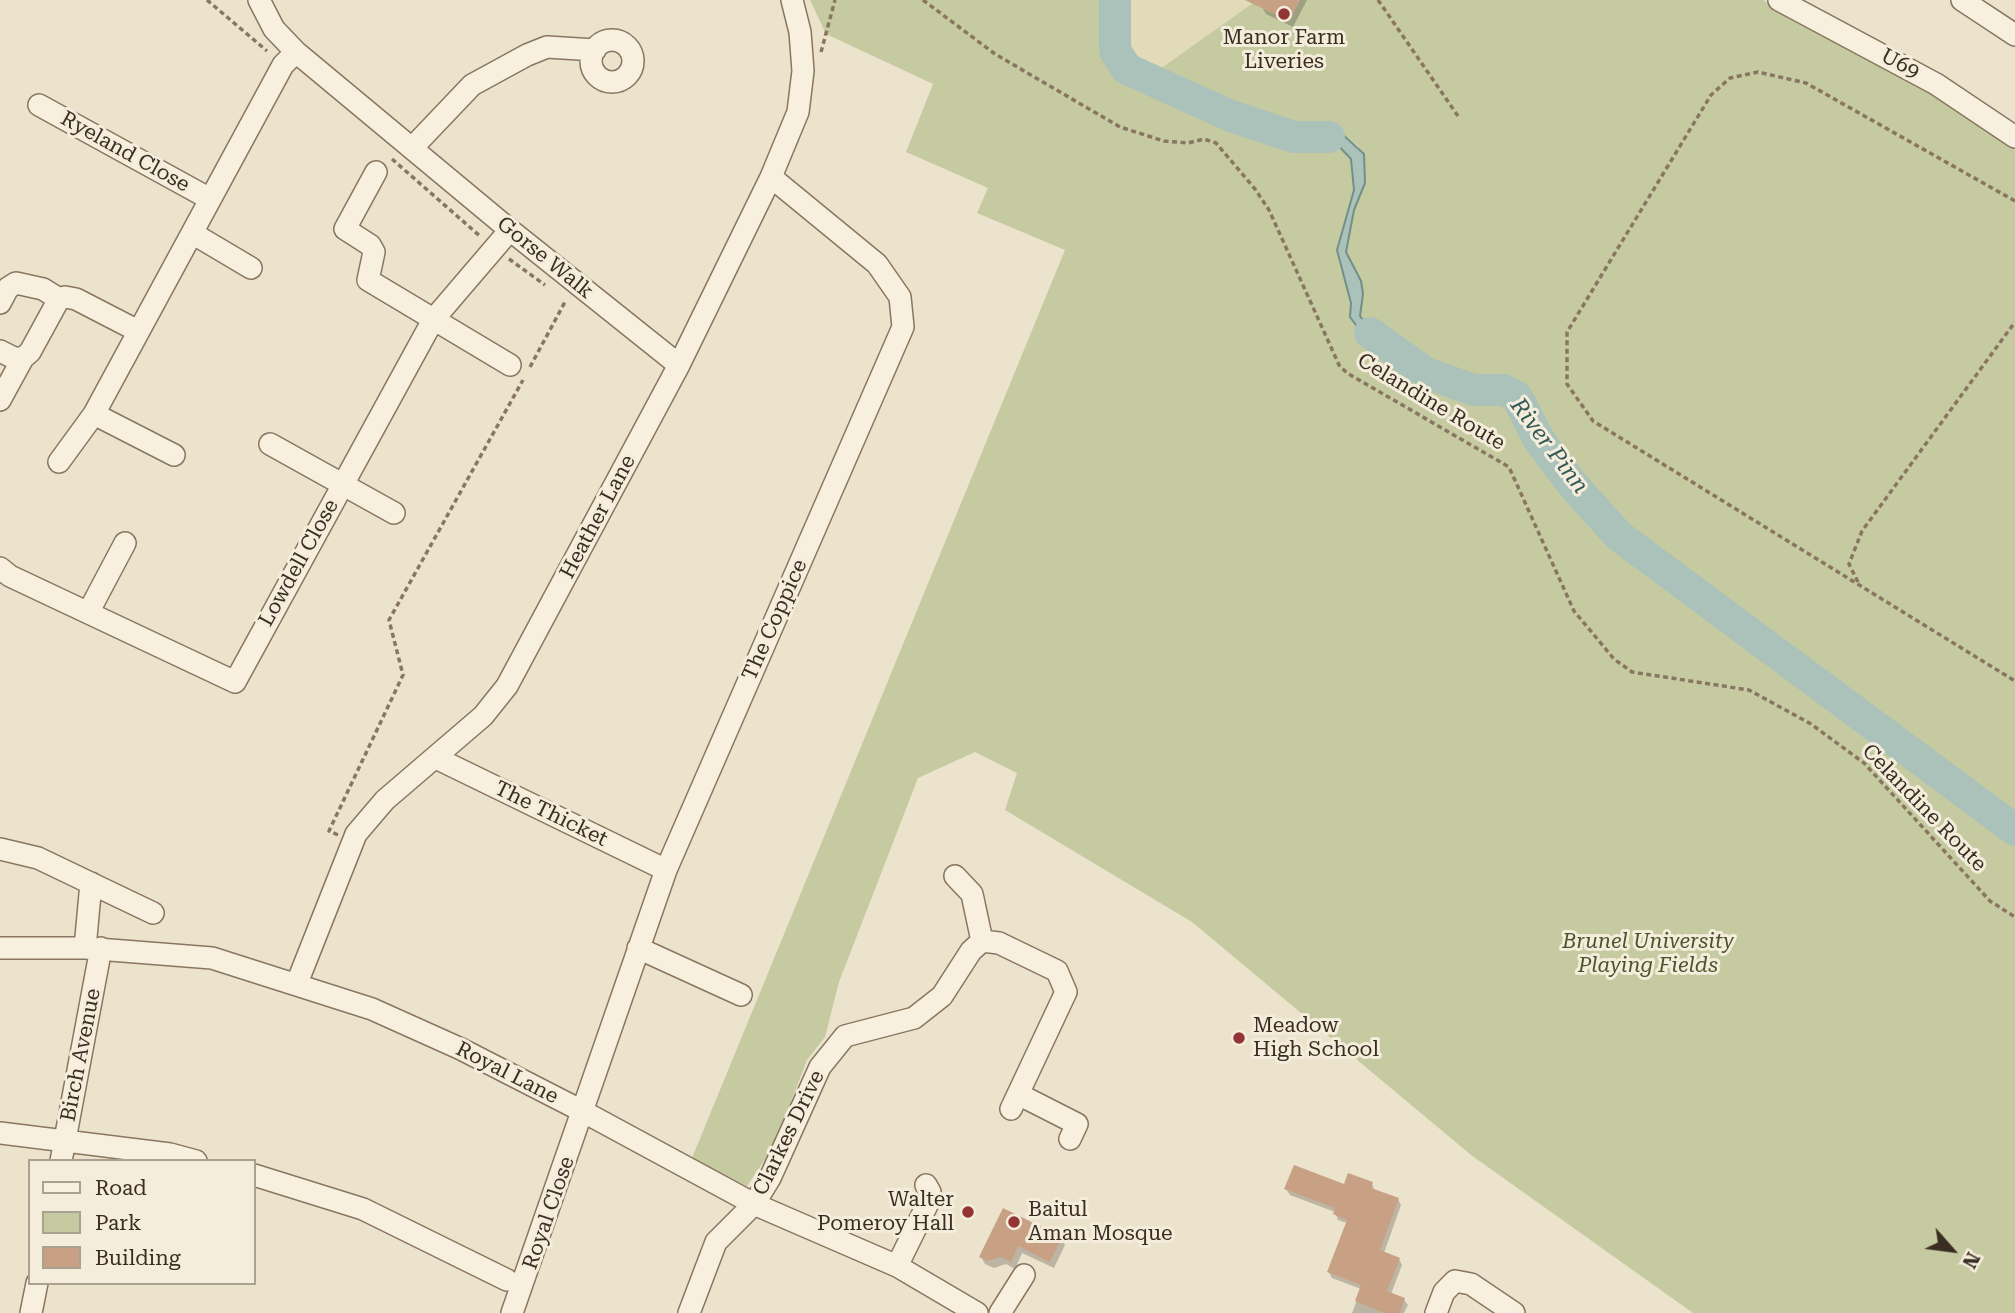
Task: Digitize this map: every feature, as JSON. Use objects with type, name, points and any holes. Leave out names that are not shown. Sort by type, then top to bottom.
[{"type":"street","name":"Gorse Walk","points":[[259,0],[274,29],[296,52],[510,230],[679,365]]},
{"type":"street","name":"Heather Lane","points":[[297,983],[356,834],[385,800],[483,716],[507,686],[679,365],[771,177],[798,112],[802,92],[800,32],[792,0]]},
{"type":"street","name":"U69","points":[[1779,0],[1936,84],[2015,137]]},
{"type":"street","points":[[1964,0],[2015,35]]},
{"type":"street","points":[[413,147],[472,85],[527,55],[547,47],[595,50]]},
{"type":"street","name":"Ryeland Close","points":[[59,462],[94,414],[283,65],[296,52]]},
{"type":"street","name":"Ryeland Close","points":[[39,105],[210,199]]},
{"type":"street","points":[[376,172],[345,229],[370,245],[373,262],[368,280],[510,365]]},
{"type":"street","name":"The Coppice","points":[[584,1112],[666,870],[903,327],[900,297],[877,264],[771,177]]},
{"type":"street","name":"Lowdell Close","points":[[0,568],[10,576],[235,682],[433,320],[447,300],[510,230]]},
{"type":"street","points":[[192,233],[251,268]]},
{"type":"street","points":[[0,303],[8,288],[16,283],[36,286],[59,299],[76,299],[138,331]]},
{"type":"street","points":[[0,400],[59,299]]},
{"type":"street","points":[[0,351],[14,358],[23,358]]},
{"type":"street","points":[[94,414],[174,455]]},
{"type":"street","points":[[270,444],[394,513]]},
{"type":"street","points":[[89,611],[125,543]]},
{"type":"street","name":"The Thicket","points":[[436,758],[666,870]]},
{"type":"street","points":[[0,849],[38,858],[153,913]]},
{"type":"street","points":[[955,876],[972,894],[982,940],[999,943],[1057,971],[1066,992],[1015,1102],[1077,1124],[1070,1139]]},
{"type":"street","name":"Birch Avenue","points":[[63,1150],[93,948],[91,883]]},
{"type":"street","name":"Clarkes Drive","points":[[690,1313],[716,1242],[754,1204],[770,1178],[820,1067],[845,1036],[914,1018],[942,996],[971,951],[982,940]]},
{"type":"street","name":"Royal Lane","points":[[0,948],[93,948],[212,958],[372,1009],[461,1049],[754,1204],[897,1266],[978,1313]]},
{"type":"street","points":[[638,948],[740,995]]},
{"type":"street","name":"Royal Close","points":[[512,1313],[584,1112]]},
{"type":"street","points":[[0,1133],[63,1150],[172,1159]]},
{"type":"street","points":[[256,1176],[363,1209],[507,1280]]},
{"type":"street","points":[[897,1266],[929,1201],[930,1192],[926,1185]]},
{"type":"street","points":[[1000,1313],[1024,1275]]},
{"type":"street","points":[[1436,1313],[1444,1292],[1455,1281],[1471,1284],[1514,1313]]},
{"type":"street","points":[[31,1313],[37,1285]]},
{"type":"path","points":[[826,34],[835,0]]},
{"type":"path","name":"Celandine Route","points":[[923,0],[995,54],[1120,127],[1164,141],[1188,143],[1204,139],[1216,143],[1269,210],[1339,365],[1347,373],[1509,467],[1574,611],[1614,659],[1632,672],[1749,690],[1811,724],[1864,763],[1990,901],[2015,917]]},
{"type":"path","points":[[1378,0],[1460,119]]},
{"type":"path","points":[[2015,201],[1806,83],[1758,72],[1730,78],[1711,95],[1567,332],[1567,384],[1593,421],[2015,681]]},
{"type":"path","points":[[1859,584],[1849,564],[1862,531],[2015,322]]},
{"type":"shaded area","points":[[1120,0],[1300,0],[1289,21],[1259,7],[1256,2],[1153,74],[1134,66],[1121,49]]},
{"type":"green space","name":"Brunel University Playing Fields","points":[[810,0],[1120,0],[1121,49],[1134,66],[1153,74],[1256,1],[1260,7],[1289,21],[1300,0],[1763,0],[1930,92],[2015,143],[2015,1313],[1693,1313],[1471,1155],[1192,922],[1005,810],[1017,773],[975,752],[918,778],[839,982],[825,1037],[807,1060],[774,1146],[747,1186],[692,1158],[1065,250],[977,213],[988,188],[906,152],[933,84],[826,34]],"holes":[[[1285,132],[1341,133],[1358,146],[1365,162],[1365,183],[1354,210],[1346,252],[1361,281],[1363,294],[1360,316],[1373,333],[1387,339],[1359,330],[1350,317],[1352,303],[1337,250],[1354,190],[1351,160],[1334,141]]]},
{"type":"water","points":[[1284,132],[1341,133],[1364,154],[1365,183],[1354,210],[1346,252],[1361,281],[1363,294],[1360,316],[1373,333],[1386,339],[1405,358],[1370,344],[1350,317],[1351,303],[1337,250],[1354,190],[1351,159],[1334,141],[1298,144]]},
{"type":"building","name":"Manor Farm Liveries","points":[[1245,0],[1300,0],[1289,21]]},
{"type":"building","points":[[1294,1165],[1344,1184],[1348,1173],[1373,1182],[1371,1188],[1399,1198],[1380,1250],[1400,1258],[1387,1291],[1405,1298],[1400,1313],[1384,1313],[1355,1301],[1361,1285],[1327,1272],[1347,1220],[1333,1214],[1335,1208],[1284,1189]]},
{"type":"building","name":"Baitul Aman Mosque","points":[[1003,1208],[1062,1237],[1050,1262],[1018,1246],[1011,1262],[1000,1257],[988,1261],[979,1257]]},
{"type":"waterway","name":"River Pinn","points":[[1115,0],[1115,51],[1127,69],[1231,116],[1294,137],[1329,137]]},
{"type":"waterway","name":"River Pinn","points":[[1370,333],[1426,373],[1474,390],[1504,390],[1517,397],[1539,440],[1573,485],[1619,536],[2015,830]]},
{"type":"place","name":"Manor Farm Liveries","points":[[1284,14]]},
{"type":"place","name":"Meadow High School","points":[[1239,1038]]},
{"type":"place","name":"Walter Pomeroy Hall","points":[[968,1212]]},
{"type":"place","name":"Baitul Aman Mosque","points":[[1014,1222]]}]
